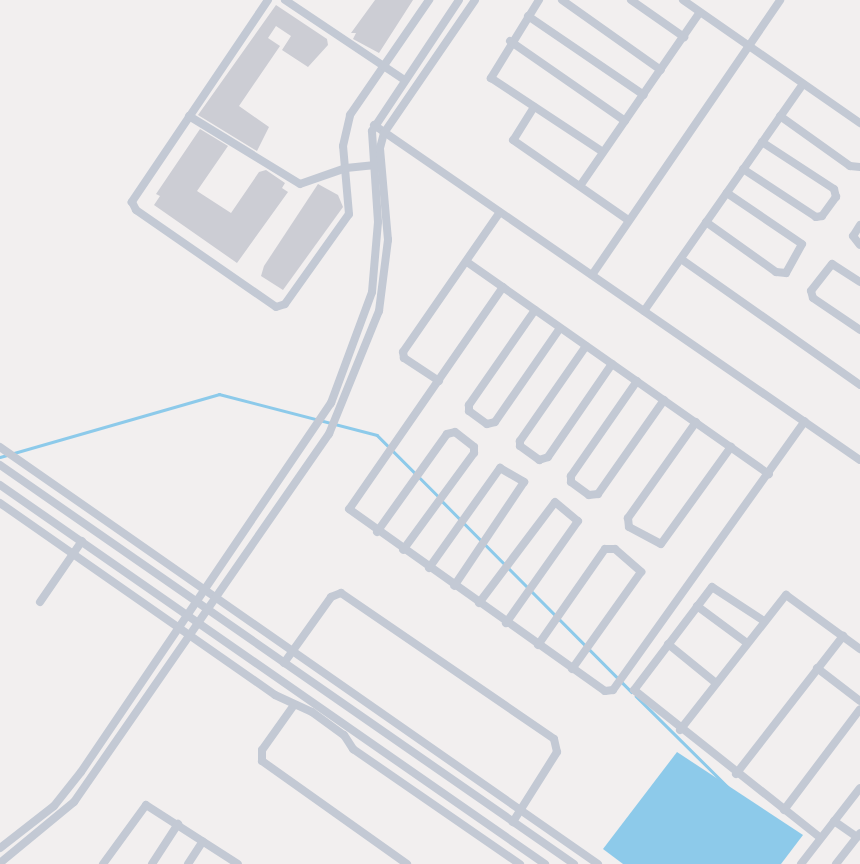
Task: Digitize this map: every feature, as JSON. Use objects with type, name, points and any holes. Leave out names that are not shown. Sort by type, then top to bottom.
[{"type":"street","points":[[268,0],[141,183],[133,206],[276,307],[285,304],[350,214],[343,141],[350,115],[429,0]]},
{"type":"street","points":[[285,0],[403,80]]},
{"type":"street","points":[[0,848],[59,801],[207,591],[321,420],[372,292],[378,222],[373,165],[374,125],[458,0]]},
{"type":"street","points":[[0,863],[67,811],[333,423],[379,311],[388,240],[380,148],[384,133],[475,0]]},
{"type":"street","points":[[539,0],[510,41],[491,78],[603,152]]},
{"type":"street","points":[[562,0],[661,70]]},
{"type":"street","points":[[631,0],[684,37]]},
{"type":"street","points":[[683,0],[860,123]]},
{"type":"street","points":[[592,275],[780,0]]},
{"type":"street","points":[[580,186],[700,12]]},
{"type":"street","points":[[528,16],[644,95]]},
{"type":"street","points":[[510,41],[625,121]]},
{"type":"street","points":[[644,311],[803,84]]},
{"type":"street","points":[[534,107],[513,140],[628,220]]},
{"type":"street","points":[[189,116],[300,184],[346,168],[373,165]]},
{"type":"street","points":[[780,116],[850,166],[860,167]]},
{"type":"street","points":[[374,125],[860,460]]},
{"type":"street","points":[[743,169],[816,217],[822,216],[837,191],[762,142]]},
{"type":"street","points":[[706,222],[776,272],[786,273],[802,244],[727,193]]},
{"type":"street","points":[[438,382],[404,358],[403,352],[500,212]]},
{"type":"street","points":[[860,225],[853,236],[860,245]]},
{"type":"street","points":[[681,259],[860,385]]},
{"type":"street","points":[[466,262],[769,474]]},
{"type":"street","points":[[860,282],[832,264],[811,292],[813,298],[860,330]]},
{"type":"street","points":[[503,287],[349,509],[377,532],[605,691],[613,690],[805,422]]},
{"type":"street","points":[[536,310],[469,405],[469,411],[487,424],[495,422],[560,328]]},
{"type":"street","points":[[586,346],[520,441],[520,446],[539,460],[548,457],[612,364]]},
{"type":"street","points":[[636,381],[571,476],[571,482],[589,496],[598,494],[664,400]]},
{"type":"street","points":[[696,422],[628,518],[629,527],[661,544],[731,447]]},
{"type":"street","points":[[377,532],[447,434],[455,432],[474,447],[474,453],[403,550]]},
{"type":"street","points":[[3,449],[598,864]]},
{"type":"street","points":[[0,465],[574,864]]},
{"type":"street","points":[[428,568],[498,470],[504,468],[524,482],[525,488],[454,586]]},
{"type":"street","points":[[0,485],[190,615],[545,864]]},
{"type":"street","points":[[479,603],[555,502],[578,521],[506,623]]},
{"type":"street","points":[[0,503],[180,629],[294,705],[340,732],[353,749],[520,864]]},
{"type":"street","points":[[40,602],[82,541]]},
{"type":"street","points":[[538,645],[605,550],[615,548],[641,572],[572,669]]},
{"type":"street","points":[[764,621],[716,588],[697,606],[634,690],[680,730],[821,838]]},
{"type":"street","points":[[284,663],[331,596],[341,593],[554,738],[557,752],[513,822]]},
{"type":"street","points":[[680,730],[782,598],[790,595],[860,649]]},
{"type":"street","points":[[697,606],[747,643]]},
{"type":"street","points":[[736,774],[843,636]]},
{"type":"street","points":[[668,644],[716,683]]},
{"type":"street","points":[[818,668],[860,701]]},
{"type":"street","points":[[294,705],[262,750],[262,761],[407,864]]},
{"type":"street","points":[[784,810],[860,709]]},
{"type":"street","points":[[107,733],[117,739]]},
{"type":"street","points":[[801,864],[860,788]]},
{"type":"street","points":[[103,864],[143,806],[150,806],[203,841],[228,861],[238,864]]},
{"type":"street","points":[[834,821],[858,835],[836,864]]},
{"type":"street","points":[[152,864],[178,824]]},
{"type":"street","points":[[188,864],[203,841]]},
{"type":"street","points":[[502,864],[508,856]]},
{"type":"water","points":[[677,752],[803,835],[781,864],[623,864],[603,849]]},
{"type":"building","points":[[375,0],[413,0],[379,53],[353,39],[356,33],[351,33]]},
{"type":"building","points":[[276,5],[327,39],[328,45],[308,67],[282,50],[291,36],[276,26],[268,38],[280,46],[239,106],[269,127],[257,151],[198,115]]},
{"type":"building","points":[[200,129],[228,146],[197,191],[231,213],[259,172],[266,170],[285,183],[282,188],[288,192],[237,263],[154,205],[160,196],[156,194]]},
{"type":"building","points":[[318,184],[338,195],[343,207],[283,290],[261,276],[264,266]]},
{"type":"waterway","points":[[0,457],[219,394],[377,435],[439,497]]},
{"type":"waterway","points":[[442,501],[632,692]]},
{"type":"waterway","points":[[636,696],[728,787]]}]
